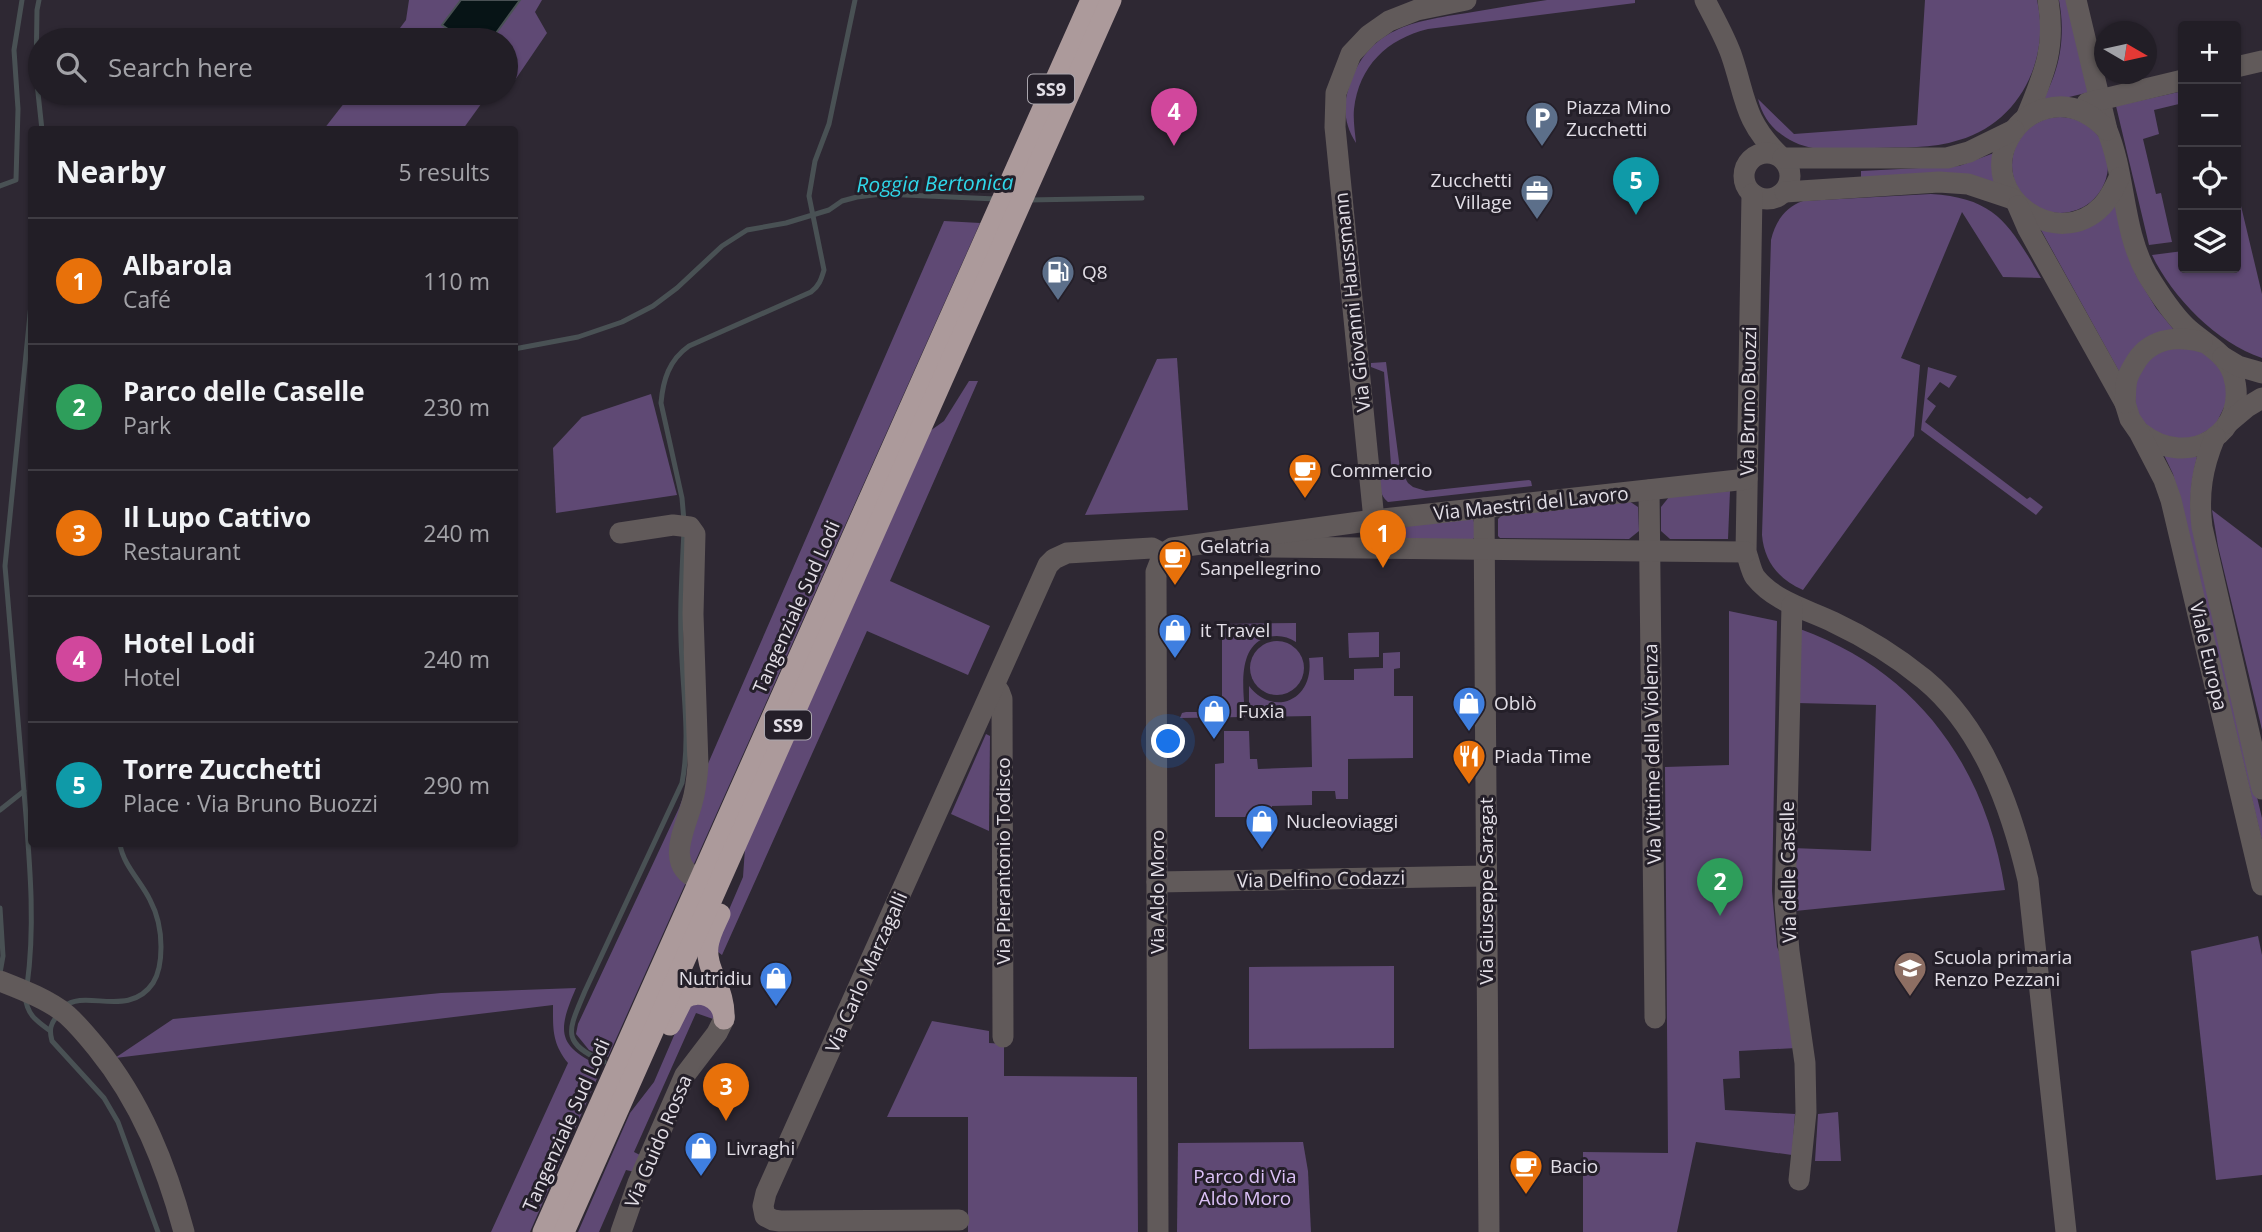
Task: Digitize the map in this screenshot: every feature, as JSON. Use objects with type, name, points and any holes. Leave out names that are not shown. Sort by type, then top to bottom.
[{"type":"highway","name":"Tangenziale Sud Lodi","points":[[564,1232],[1014,219],[1022,178],[1091,0]]},
{"type":"highway","name":"Tangenziale Sud Lodi","points":[[543,1232],[993,220],[1022,178],[1111,0]]},
{"type":"highway","points":[[724,1019],[724,1000],[709,962],[707,949],[733,884],[733,851]]},
{"type":"highway","points":[[624,1096],[650,1069],[683,999],[694,994],[712,998],[722,1009],[724,1019]]},
{"type":"street","name":"Via Giovanni Haussmann","points":[[1389,548],[1374,520],[1342,206],[1335,127],[1336,93],[1351,54],[1369,35],[1389,21],[1417,10],[1465,0]]},
{"type":"street","points":[[1705,0],[1731,53],[1754,126],[1788,165],[1790,184],[1779,195]]},
{"type":"street","name":"Viale Europa","points":[[2048,0],[2052,31],[2049,60],[2020,124],[2006,143],[2002,172],[2006,186],[2028,229],[2125,403],[2130,419],[2140,432],[2164,480],[2254,786]]},
{"type":"street","points":[[2076,0],[2099,100],[2114,146],[2137,254],[2146,273],[2169,307],[2202,341],[2238,366],[2262,373]]},
{"type":"street","points":[[2241,66],[2262,61]]},
{"type":"street","points":[[1747,164],[1753,157],[1770,152],[1781,157],[1947,158],[1969,152],[2045,109],[2067,107],[2178,81]]},
{"type":"street","points":[[1739,85],[1747,164],[1744,181],[1752,194],[1764,199],[1779,195],[1939,182],[1968,184],[2016,202],[2031,215],[2045,221],[2061,223],[2076,222],[2090,215],[2102,205],[2119,178]]},
{"type":"street","points":[[2067,107],[2083,110],[2096,118],[2107,130]]},
{"type":"street","name":"Via Bruno Buozzi","points":[[1746,552],[1752,194]]},
{"type":"street","name":"Via Bruno Buozzi","points":[[1751,249],[1761,218],[1779,195]]},
{"type":"street","points":[[2125,403],[2127,378],[2139,355],[2168,338],[2185,337],[2202,341]]},
{"type":"street","name":"Viale Europa","points":[[2223,357],[2232,372],[2236,390],[2234,408],[2205,461],[2199,504],[2254,786],[2262,885]]},
{"type":"street","points":[[2140,432],[2152,442],[2168,448],[2200,446],[2262,398]]},
{"type":"street","name":"Via Maestri del Lavoro","points":[[1192,547],[1374,520],[1747,479]]},
{"type":"street","name":"Via Vittime della Violenza","points":[[1649,490],[1655,1018]]},
{"type":"street","name":"Via Giuseppe Saragat","points":[[1484,508],[1489,1232]]},
{"type":"street","points":[[620,533],[685,525],[695,534],[692,614],[698,765],[697,784],[680,844],[679,858],[684,871],[699,880]]},
{"type":"street","name":"Via Maestri del Lavoro","points":[[1060,555],[1147,548],[1163,554],[1172,548],[1192,547],[1746,552]]},
{"type":"street","points":[[1746,552],[1754,576],[1773,594],[1792,605],[1835,622],[1892,655],[1926,681],[1959,717],[1982,753],[2005,800],[2017,833],[2028,880],[2066,1232]]},
{"type":"street","name":"Via Aldo Moro","points":[[1158,1232],[1156,572],[1163,554]]},
{"type":"street","name":"Via Carlo Marzagalli","points":[[960,1220],[780,1221],[765,1216],[763,1206],[766,1193],[1048,565],[1060,555]]},
{"type":"street","name":"Via delle Caselle","points":[[1792,605],[1785,904],[1806,1076],[1806,1112],[1798,1180]]},
{"type":"street","name":"Via Pierantonio Todisco","points":[[994,688],[999,691],[1002,699],[1003,1037]]},
{"type":"street","name":"Via Delfino Codazzi","points":[[1157,882],[1486,876]]},
{"type":"street","points":[[13,987],[62,1011],[112,1066],[141,1112],[172,1190],[184,1232]]},
{"type":"street","name":"Via Guido Rossa","points":[[621,1232],[638,1183],[685,1075],[717,1033],[724,1019]]},
{"type":"green space","points":[[409,0],[542,0],[535,12],[547,33],[518,76],[518,28],[400,28],[406,20]]},
{"type":"green space","points":[[1547,0],[1635,0],[1635,3],[1428,29],[1400,40],[1378,57],[1362,80],[1354,109],[1356,143],[1346,116],[1347,94],[1357,67],[1380,40],[1411,24]]},
{"type":"green space","points":[[1925,0],[2037,0],[2039,44],[2034,66],[2026,86],[2014,104],[1998,119],[1980,132],[1949,143],[1844,150],[1804,146],[1787,138],[1771,125],[1758,99],[1794,134],[1917,125]]},
{"type":"green space","points":[[2059,0],[2068,0],[2090,92],[2044,103],[2042,102],[2060,53],[2062,27]]},
{"type":"green space","points":[[2178,92],[2178,104],[2154,110],[2159,134],[2143,139],[2156,194],[2161,193],[2172,242],[2149,245],[2116,106]]},
{"type":"green space","points":[[343,105],[480,105],[465,126],[326,126]]},
{"type":"green space","points":[[2060,117],[2078,121],[2094,131],[2104,147],[2108,165],[2104,183],[2094,199],[2078,209],[2060,213],[2042,209],[2026,199],[2016,183],[2012,165],[2016,147],[2026,131],[2042,121]]},
{"type":"green space","points":[[1994,153],[1999,185],[1861,177],[1861,171],[1959,166]]},
{"type":"green space","points":[[1931,194],[1971,201],[1986,208],[2010,229],[2041,278],[2003,277],[1962,212],[1901,358],[1920,365],[1914,436],[1803,590],[1787,581],[1774,568],[1766,553],[1762,535],[1773,233],[1786,211],[1803,201]]},
{"type":"green space","points":[[2115,203],[2136,275],[2156,308],[2174,330],[2120,373],[2041,230]]},
{"type":"green space","points":[[2241,206],[2262,294],[2262,358],[2229,341],[2198,317],[2171,287],[2152,255],[2178,252],[2178,273],[2241,273]]},
{"type":"green space","points":[[944,221],[980,223],[608,1057],[589,1050],[576,1034],[578,1024],[691,777],[707,766]]},
{"type":"green space","points":[[2165,347],[2198,348],[2223,370],[2228,399],[2215,426],[2189,441],[2160,437],[2137,416],[2133,383],[2139,367]]},
{"type":"green space","points":[[1177,358],[1188,510],[1085,515],[1157,359]]},
{"type":"green space","points":[[1386,362],[1400,469],[1408,483],[1426,491],[1529,480],[1532,486],[1388,502],[1381,493],[1379,474],[1392,478],[1384,372],[1371,367],[1371,363]]},
{"type":"green space","points":[[1928,367],[1957,376],[1949,388],[1940,382],[1927,399],[1936,406],[1925,422],[2027,499],[2030,497],[2043,507],[2036,515],[1921,430]]},
{"type":"green space","points":[[969,381],[978,381],[890,581],[990,626],[968,675],[867,631],[722,955],[718,952],[719,933],[743,877],[745,848],[930,431],[944,421]]},
{"type":"green space","points":[[651,394],[677,495],[556,513],[553,448],[582,417]]},
{"type":"green space","points":[[2163,453],[2197,457],[2191,490],[2192,523],[2262,818],[2262,841],[2185,519],[2173,474]]},
{"type":"green space","points":[[1730,491],[1728,539],[1670,539],[1661,531],[1661,507],[1669,497]]},
{"type":"green space","points":[[1629,501],[1638,507],[1639,531],[1629,539],[1498,536],[1498,519],[1502,515]]},
{"type":"green space","points":[[2212,510],[2262,548],[2262,730],[2218,546]]},
{"type":"green space","points":[[1473,518],[1477,535],[1473,539],[1404,539],[1397,529],[1399,525]]},
{"type":"green space","points":[[1729,611],[1777,621],[1772,891],[1777,947],[1782,958],[1796,1048],[1739,1051],[1740,1078],[1723,1079],[1725,1110],[1795,1114],[1792,1155],[1696,1142],[1677,1232],[1583,1232],[1583,1152],[1668,1153],[1665,767],[1729,765]]},
{"type":"green space","points":[[1296,623],[1296,642],[1281,636],[1269,637],[1250,651],[1243,684],[1245,717],[1180,718],[1182,713],[1186,712],[1222,712],[1222,624]]},
{"type":"green space","points":[[1800,629],[1842,648],[1880,671],[1912,698],[1940,730],[1963,765],[1982,804],[1996,846],[2005,890],[1795,911],[1792,848],[1871,851],[1876,705],[1797,703]]},
{"type":"green space","points":[[1379,632],[1379,657],[1349,658],[1348,633]]},
{"type":"green space","points":[[1277,641],[1296,649],[1304,668],[1296,687],[1277,695],[1258,687],[1250,668],[1258,649]]},
{"type":"green space","points":[[1400,652],[1400,668],[1394,669],[1394,696],[1413,696],[1413,758],[1348,759],[1348,799],[1336,799],[1335,791],[1312,791],[1312,805],[1272,806],[1272,817],[1215,817],[1215,764],[1224,763],[1224,731],[1249,731],[1250,759],[1257,759],[1258,769],[1312,767],[1311,716],[1249,717],[1249,686],[1259,696],[1281,702],[1300,693],[1306,684],[1309,658],[1323,657],[1324,680],[1354,680],[1354,669],[1383,668],[1383,653]]},
{"type":"green space","points":[[986,734],[990,736],[989,831],[951,814]]},
{"type":"green space","points":[[2258,936],[2262,955],[2262,1175],[2216,1180],[2191,951]]},
{"type":"green space","points":[[1394,966],[1394,1048],[1249,1049],[1249,967]]},
{"type":"green space","points":[[576,988],[566,1016],[565,1036],[576,1052],[602,1067],[530,1232],[491,1232],[568,1063],[556,1042],[553,1005],[115,1058],[173,1019],[441,993]]},
{"type":"green space","points":[[703,1003],[715,1013],[713,1019],[696,1013],[634,1152],[646,1158],[639,1173],[626,1170],[599,1232],[578,1232],[630,1113],[654,1082],[685,1010],[689,1006]]},
{"type":"green space","points":[[932,1021],[989,1031],[989,1043],[1004,1044],[1004,1076],[1137,1077],[1138,1232],[968,1232],[968,1117],[887,1117]]},
{"type":"green space","points":[[1838,1112],[1841,1161],[1815,1161],[1818,1114]]},
{"type":"green space","name":"Parco di Via Aldo Moro","points":[[1303,1142],[1308,1171],[1311,1232],[1177,1232],[1178,1143]]},
{"type":"shaded area","points":[[461,0],[520,0],[500,28],[446,28],[442,25]]},
{"type":"waterway","points":[[0,186],[16,180],[18,109],[14,50],[22,0]]},
{"type":"waterway","points":[[37,28],[39,0]]},
{"type":"waterway","points":[[684,521],[682,498],[661,403],[665,379],[676,358],[689,346],[811,292],[819,282],[824,270],[809,196],[815,161],[829,124],[855,0]]},
{"type":"waterway","points":[[39,105],[42,126]]},
{"type":"waterway","name":"Roggia Bertonica","points":[[518,348],[578,337],[622,322],[653,306],[677,288],[722,246],[747,230],[786,223],[829,210],[842,201],[857,197],[882,194],[996,199]]},
{"type":"waterway","name":"Roggia Bertonica","points":[[1027,200],[1142,198]]},
{"type":"waterway","points":[[0,810],[24,791],[5,566],[28,334]]},
{"type":"waterway","points":[[604,1062],[580,1048],[574,1041],[572,1025],[585,991],[682,783],[686,737],[681,628],[684,530]]},
{"type":"waterway","points":[[24,791],[28,840]]},
{"type":"waterway","points":[[27,986],[31,937],[29,847]]},
{"type":"waterway","name":"Roggia Bertonica","points":[[64,1007],[83,1000],[132,999],[143,994],[157,975],[161,947],[157,917],[146,893],[128,866],[121,847]]},
{"type":"waterway","points":[[0,908],[3,956],[0,973]]},
{"type":"waterway","points":[[25,996],[32,1016],[49,1030]]},
{"type":"waterway","name":"Roggia Bertonica","points":[[58,1015],[51,1027],[52,1041],[104,1098],[118,1122],[158,1232]]},
{"type":"place","name":"Hotel Lodi","points":[[1174,146]]},
{"type":"place","name":"Piazza Mino Zucchetti","points":[[1542,148]]},
{"type":"place","name":"Torre Zucchetti","points":[[1636,215]]},
{"type":"place","name":"Zucchetti Village","points":[[1537,221]]},
{"type":"place","name":"Q8","points":[[1058,302]]},
{"type":"place","name":"Commercio","points":[[1305,500]]},
{"type":"place","name":"Albarola","points":[[1383,568]]},
{"type":"place","name":"Gelatria Sanpellegrino","points":[[1175,587]]},
{"type":"place","name":"it Travel","points":[[1175,660]]},
{"type":"place","name":"Oblò","points":[[1469,733]]},
{"type":"place","name":"Fuxia","points":[[1214,741]]},
{"type":"place","name":"Piada Time","points":[[1469,786]]},
{"type":"place","name":"Nucleoviaggi","points":[[1262,851]]},
{"type":"place","name":"Parco delle Caselle","points":[[1720,916]]},
{"type":"place","name":"Scuola primaria Renzo Pezzani","points":[[1910,998]]},
{"type":"place","name":"Nutridiu","points":[[776,1008]]},
{"type":"place","name":"Il Lupo Cattivo","points":[[726,1121]]},
{"type":"place","name":"Livraghi","points":[[701,1178]]},
{"type":"place","name":"Bacio","points":[[1526,1196]]}]
